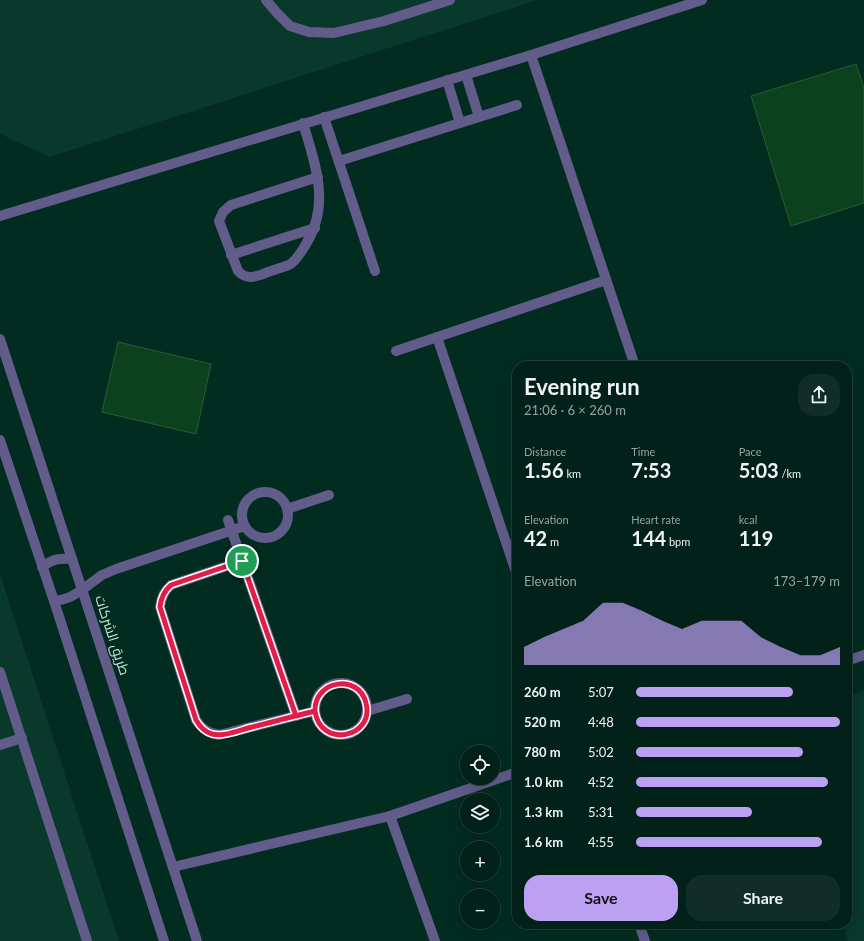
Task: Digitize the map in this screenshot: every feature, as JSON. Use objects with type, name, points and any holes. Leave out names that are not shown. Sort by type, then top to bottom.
[{"type":"street","points":[[266,0],[277,14],[290,26],[309,32],[334,33],[384,21],[450,0]]},
{"type":"street","points":[[0,216],[531,55],[702,0]]},
{"type":"street","points":[[531,55],[633,361]]},
{"type":"street","points":[[466,74],[479,117]]},
{"type":"street","points":[[446,80],[460,123]]},
{"type":"street","points":[[339,161],[517,105]]},
{"type":"street","points":[[324,117],[375,271]]},
{"type":"street","points":[[303,123],[318,177],[320,200],[315,228],[304,248],[290,264],[254,277],[246,277],[241,275],[231,255],[219,221],[226,208],[231,205],[318,177]]},
{"type":"street","points":[[231,255],[315,228]]},
{"type":"street","points":[[396,351],[606,280]]},
{"type":"street","points":[[437,337],[512,560]]},
{"type":"street","name":"طريق الشركات","points":[[0,339],[197,941]]},
{"type":"street","points":[[0,440],[54,601],[164,941]]},
{"type":"street","points":[[258,493],[273,493],[284,502],[288,509],[289,516],[287,524],[278,535],[270,538],[263,539],[249,532],[245,526],[242,516],[246,502],[258,493]]},
{"type":"street","points":[[288,509],[330,495]]},
{"type":"street","points":[[54,601],[65,600],[74,596],[102,575],[116,569],[230,525],[245,526]]},
{"type":"street","points":[[230,525],[296,716]]},
{"type":"street","points":[[42,567],[51,561],[61,558],[72,559]]},
{"type":"street","points":[[242,561],[171,585],[164,593],[161,600],[160,607],[196,720],[206,731],[219,735],[315,711]]},
{"type":"street","points":[[852,659],[864,655]]},
{"type":"street","points":[[0,672],[87,941]]},
{"type":"street","points":[[339,683],[348,684],[359,691],[366,702],[367,711],[365,720],[359,728],[352,733],[343,735],[334,734],[326,730],[320,724],[315,711],[317,698],[322,691],[330,685],[339,683]]},
{"type":"street","points":[[367,711],[407,699]]},
{"type":"street","points":[[0,745],[22,738]]},
{"type":"street","points":[[173,866],[390,816],[512,774]]},
{"type":"street","points":[[390,816],[434,941]]},
{"type":"street","points":[[641,929],[645,941]]},
{"type":"shaded area","points":[[0,0],[538,0],[50,157],[0,134]]},
{"type":"shaded area","points":[[0,574],[119,941],[0,941]]},
{"type":"shaded area","points":[[864,691],[864,941],[848,941],[844,929],[852,929],[852,695]]},
{"type":"building","points":[[856,64],[864,88],[864,203],[791,226],[751,96]]},
{"type":"building","points":[[118,342],[211,364],[196,434],[102,412]]},
{"type":"route","points":[[242,561],[171,585],[167,588],[161,600],[160,607],[196,720],[206,731],[219,735],[296,716],[315,711],[317,698],[322,691],[330,685],[339,683],[348,684],[356,688],[362,694],[366,702],[367,711],[365,720],[359,728],[352,733],[343,735],[334,734],[326,730],[320,724],[315,711],[296,716],[242,561]]}]
